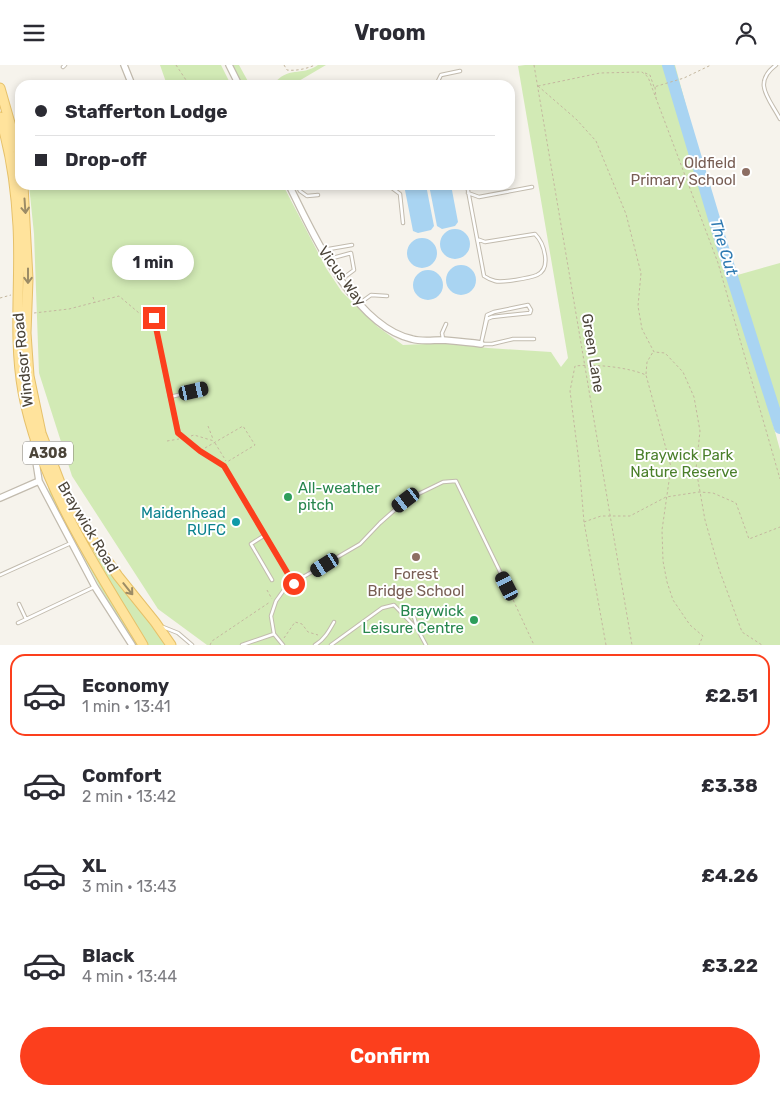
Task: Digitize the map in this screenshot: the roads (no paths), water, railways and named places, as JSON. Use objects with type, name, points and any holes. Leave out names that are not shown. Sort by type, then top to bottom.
[{"type":"main road","points":[[0,88],[15,146]]},
{"type":"main road","name":"Windsor Road","points":[[0,117],[9,155],[16,199],[18,227],[18,339],[21,373],[28,414],[55,492],[109,589],[143,645]]},
{"type":"main road","name":"Braywick Road","points":[[23,190],[27,254],[26,333],[29,376],[40,433],[62,488],[90,536],[170,645]]},
{"type":"street","points":[[124,65],[130,80]]},
{"type":"street","points":[[229,65],[236,80]]},
{"type":"street","name":"Vicus Way","points":[[292,190],[322,251],[341,280],[374,319],[393,333],[413,340],[481,343]]},
{"type":"street","name":"Braywick Road","points":[[28,414],[39,481],[73,542],[95,587],[132,645]]},
{"type":"street","points":[[0,498],[39,481]]},
{"type":"lane","points":[[776,65],[765,76],[764,88],[780,119]]},
{"type":"lane","points":[[439,80],[442,75],[460,71]]},
{"type":"lane","points":[[468,193],[480,197],[532,187]]},
{"type":"lane","points":[[300,190],[307,196],[318,195]]},
{"type":"lane","points":[[395,190],[400,194],[403,223]]},
{"type":"lane","points":[[468,190],[484,276],[495,282],[537,275],[542,271],[546,258],[541,240],[535,234],[485,242],[477,239]]},
{"type":"lane","points":[[322,251],[352,245]]},
{"type":"lane","points":[[328,260],[351,253],[354,270],[341,280]]},
{"type":"lane","points":[[360,303],[371,295],[388,296]]},
{"type":"lane","points":[[528,305],[531,307],[530,313],[487,319],[481,343],[485,318],[490,313],[528,305]]},
{"type":"lane","points":[[154,318],[178,433],[200,451],[224,466],[294,584]]},
{"type":"lane","points":[[443,340],[442,333],[446,324]]},
{"type":"lane","points":[[481,343],[492,344],[513,339],[534,339]]},
{"type":"lane","points":[[170,397],[204,389]]},
{"type":"lane","points":[[283,645],[274,634],[271,616],[274,600],[286,587],[360,544],[406,500],[443,482],[456,481],[507,586]]},
{"type":"lane","points":[[265,535],[251,543],[272,580]]},
{"type":"lane","points":[[0,575],[73,542]]},
{"type":"lane","points":[[18,623],[95,587]]},
{"type":"lane","points":[[19,604],[26,619]]},
{"type":"lane","points":[[331,645],[382,608],[394,605],[418,630]]},
{"type":"lane","points":[[414,617],[426,645]]},
{"type":"lane","points":[[155,623],[178,633],[192,645]]},
{"type":"lane","points":[[315,645],[324,637],[334,623]]},
{"type":"lane","points":[[242,645],[274,634]]},
{"type":"water","points":[[405,190],[427,190],[434,226],[431,230],[418,233],[413,231]]},
{"type":"water","points":[[430,190],[452,190],[458,222],[455,226],[442,229],[437,226]]},
{"type":"water","points":[[455,229],[466,233],[470,244],[466,255],[455,259],[444,255],[440,244],[444,233]]},
{"type":"water","points":[[422,238],[433,242],[437,253],[433,264],[422,268],[411,264],[407,253],[411,242]]},
{"type":"water","points":[[461,265],[472,269],[476,280],[472,291],[461,295],[450,291],[446,280],[450,269]]},
{"type":"water","points":[[428,270],[439,274],[443,285],[439,296],[428,300],[417,296],[413,285],[417,274]]},
{"type":"waterway","name":"The Cut","points":[[668,65],[721,242],[780,428]]},
{"type":"place","name":"Oldfield Primary School","points":[[746,172]]},
{"type":"place","name":"All-weather pitch","points":[[288,497]]},
{"type":"place","name":"Maidenhead RUFC","points":[[236,522]]},
{"type":"place","name":"Forest Bridge School","points":[[416,557]]},
{"type":"place","name":"Braywick Leisure Centre","points":[[474,620]]},
{"type":"park label","name":"Braywick Park Nature Reserve","points":[[684,464]]}]
